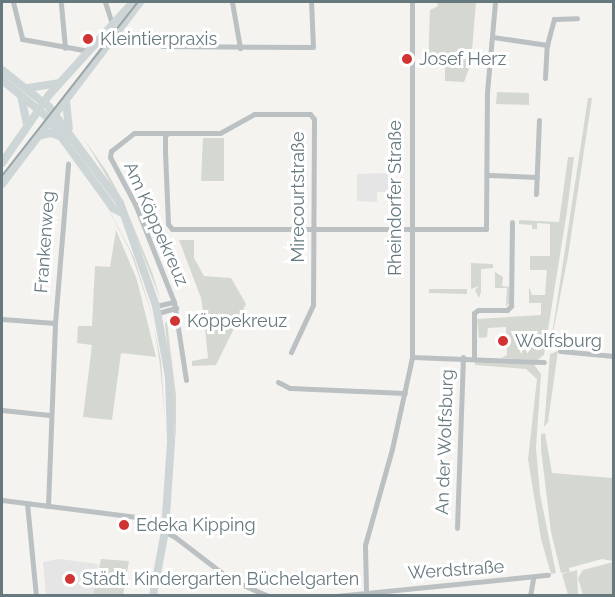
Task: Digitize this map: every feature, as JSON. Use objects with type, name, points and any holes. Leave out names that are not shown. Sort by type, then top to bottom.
[{"type":"main road","points":[[2,163],[41,105],[133,2]]},
{"type":"main road","points":[[2,184],[140,2]]},
{"type":"main road","points":[[2,70],[26,87],[53,117],[68,136],[113,208],[122,213],[157,310],[169,377],[171,428],[165,531],[153,596]]},
{"type":"main road","points":[[2,80],[41,105]]},
{"type":"main road","points":[[26,87],[41,88],[59,83]]},
{"type":"main road","points":[[19,92],[27,125]]},
{"type":"main road","points":[[66,101],[68,136]]},
{"type":"main road","points":[[39,136],[50,133],[68,136]]},
{"type":"street","points":[[13,2],[22,39],[91,51]]},
{"type":"street","points":[[105,2],[113,26]]},
{"type":"street","points":[[232,2],[240,48]]},
{"type":"street","points":[[162,46],[313,47],[311,2]]},
{"type":"street","name":"Rheindorfer Straße","points":[[366,590],[364,545],[405,393],[412,357],[409,231],[412,2]]},
{"type":"street","points":[[169,133],[165,135],[165,152],[168,224],[172,229],[409,231],[486,229],[487,88],[495,2]]},
{"type":"street","points":[[61,4],[65,48]]},
{"type":"street","points":[[545,78],[547,45],[556,16],[577,18]]},
{"type":"street","points":[[493,37],[547,45]]},
{"type":"street","name":"Mirecourtstraße","points":[[169,133],[226,132],[254,114],[310,114],[314,119],[313,305],[291,352]]},
{"type":"street","points":[[536,194],[539,120]]},
{"type":"street","name":"Am Köppekreuz","points":[[169,133],[134,133],[109,154],[175,305],[186,381]]},
{"type":"street","name":"Frankenweg","points":[[48,506],[55,323],[68,164]]},
{"type":"street","points":[[488,175],[537,177]]},
{"type":"street","points":[[474,358],[474,313],[478,310],[507,310],[511,306],[512,222]]},
{"type":"street","name":"Am Köppekreuz","points":[[157,310],[175,305]]},
{"type":"street","points":[[2,319],[55,323]]},
{"type":"street","points":[[560,351],[614,356]]},
{"type":"street","name":"An der Wolfsburg","points":[[412,357],[463,357],[544,362]]},
{"type":"street","name":"An der Wolfsburg","points":[[457,528],[463,357]]},
{"type":"street","points":[[278,382],[290,388],[405,393]]},
{"type":"street","points":[[2,410],[50,415]]},
{"type":"street","points":[[2,500],[119,513],[165,531],[230,579],[268,596]]},
{"type":"street","points":[[27,503],[36,596]]},
{"type":"street","name":"Werdstraße","points":[[336,596],[366,590],[386,593],[533,579],[548,575]]},
{"type":"street","points":[[530,596],[533,579]]},
{"type":"shaded area","points":[[437,2],[476,2],[471,63],[464,82],[445,81],[445,65],[428,64],[430,10],[438,6]]},
{"type":"shaded area","points":[[497,92],[529,93],[529,105],[496,104]]},
{"type":"shaded area","points":[[588,98],[592,98],[568,256],[550,348]]},
{"type":"shaded area","points":[[203,138],[224,138],[224,181],[201,181]]},
{"type":"shaded area","points":[[84,139],[107,172],[123,201],[152,272],[161,301],[122,202]]},
{"type":"shaded area","points":[[568,157],[574,157],[544,355],[537,360],[501,358],[507,355],[506,327],[488,328],[487,337],[479,338],[477,319],[541,315],[541,303],[529,303],[529,287],[532,295],[545,295],[547,270],[530,270],[530,256],[550,256],[550,224],[537,223],[537,229],[532,229],[532,225],[519,224],[519,220],[559,222]]},
{"type":"shaded area","points":[[391,173],[392,192],[377,192],[377,202],[357,201],[357,174]]},
{"type":"shaded area","points":[[98,189],[134,257],[154,321],[131,253]]},
{"type":"shaded area","points":[[116,230],[137,280],[156,357],[121,353],[112,420],[83,417],[92,345],[77,343],[78,326],[92,326],[95,266],[110,267]]},
{"type":"shaded area","points":[[179,240],[194,240],[194,258],[204,276],[231,278],[246,304],[216,365],[192,366],[192,361],[208,358],[204,318],[201,298]]},
{"type":"shaded area","points":[[471,263],[493,264],[493,268],[481,269],[479,298],[475,290],[479,286],[471,289]]},
{"type":"shaded area","points":[[495,272],[503,277],[502,286],[509,287],[509,303],[506,307],[507,288],[495,288]]},
{"type":"shaded area","points":[[429,289],[467,289],[467,294],[429,293]]},
{"type":"shaded area","points":[[167,322],[176,395],[176,440],[165,323]]},
{"type":"shaded area","points":[[154,326],[161,361],[165,419],[160,365]]},
{"type":"shaded area","points":[[558,351],[548,422],[544,427],[550,354]]},
{"type":"shaded area","points":[[475,361],[533,363],[541,374],[536,448],[540,494],[556,573],[551,574],[541,539],[528,459],[537,379],[526,369],[475,365]]},
{"type":"shaded area","points":[[545,433],[552,473],[613,478],[613,561],[602,559],[569,568],[570,572],[577,570],[578,595],[568,595],[562,574],[569,572],[561,573],[551,532],[541,449],[541,434]]},
{"type":"shaded area","name":"Städt. Kindergarten Büchelgarten","points":[[59,559],[98,564],[93,595],[46,595],[43,562]]},
{"type":"shaded area","points":[[101,559],[129,561],[123,595],[93,595]]},
{"type":"shaded area","points":[[613,562],[613,595],[583,595],[578,578],[583,570]]},
{"type":"tram line","points":[[2,176],[138,2]]},
{"type":"place","name":"Kleintierpraxis","points":[[88,39]]},
{"type":"place","name":"Josef Herz","points":[[407,59]]},
{"type":"place","name":"Köppekreuz","points":[[175,321]]},
{"type":"place","name":"Wolfsburg","points":[[503,341]]},
{"type":"place","name":"Edeka Kipping","points":[[124,525]]},
{"type":"place","name":"Städt. Kindergarten Büchelgarten","points":[[70,579]]}]
